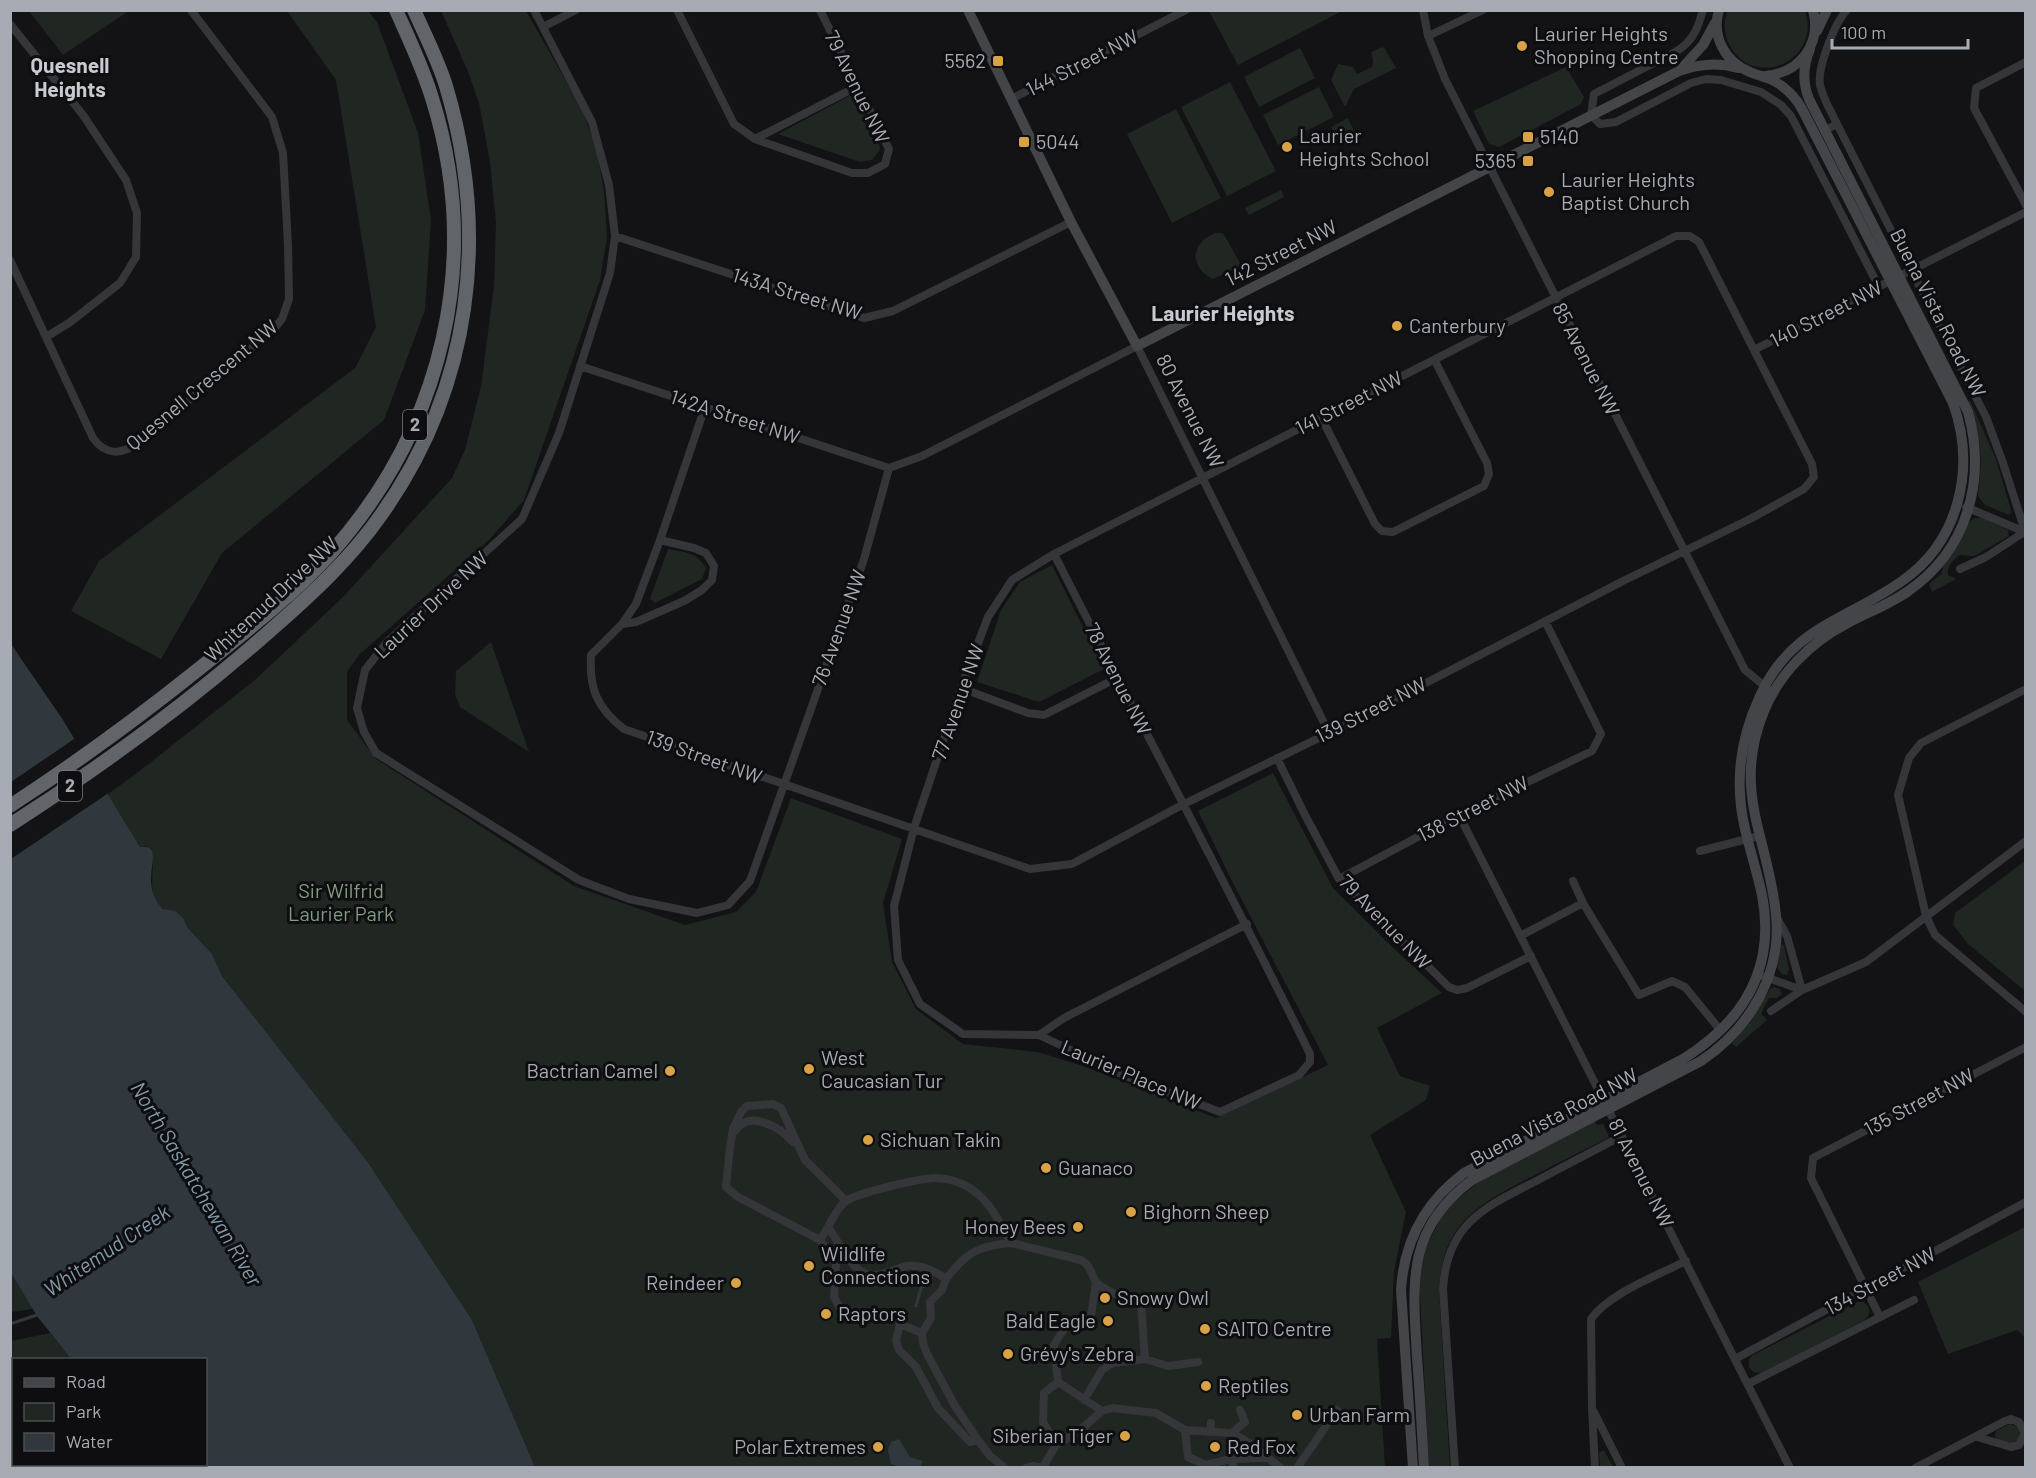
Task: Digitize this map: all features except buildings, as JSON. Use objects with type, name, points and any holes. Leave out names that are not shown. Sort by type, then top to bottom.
[{"type":"highway","name":"Whitemud Drive NW","points":[[10,806],[120,730],[257,622],[329,554],[363,514],[404,448],[426,398],[445,331],[451,298],[454,248],[452,201],[444,144],[432,96],[396,10]]},
{"type":"highway","name":"Whitemud Drive NW","points":[[10,825],[129,745],[250,649],[328,578],[369,531],[395,494],[419,453],[436,415],[452,368],[462,326],[470,264],[469,212],[460,142],[445,83],[414,10]]},
{"type":"street","name":"Quesnell Crescent NW","points":[[10,260],[93,438],[101,447],[116,453],[139,442],[259,344],[282,320],[288,299],[288,245],[283,153],[272,117],[191,10]]},
{"type":"street","name":"Laurier Drive NW","points":[[534,10],[592,122],[609,185],[615,236],[610,273],[559,433],[522,519],[388,641],[365,670],[357,708],[364,732],[376,753],[579,880],[629,899],[697,913],[728,905],[750,881],[784,785]]},
{"type":"street","points":[[543,27],[576,10]]},
{"type":"street","points":[[676,10],[734,124],[754,139],[858,86]]},
{"type":"street","name":"79 Avenue NW","points":[[754,139],[852,173],[868,173],[885,164],[889,149],[820,10]]},
{"type":"street","name":"80 Avenue NW","points":[[968,10],[1071,222],[1137,346],[1329,733]]},
{"type":"street","name":"144 Street NW","points":[[1011,99],[1186,10]]},
{"type":"street","name":"85 Avenue NW","points":[[1423,10],[1428,36],[1445,80],[1488,168],[1745,670],[1769,689]]},
{"type":"street","points":[[1428,36],[1483,10]]},
{"type":"street","points":[[1591,115],[1594,94],[1688,43],[1696,33],[1703,10]]},
{"type":"street","points":[[1813,10],[1815,34]]},
{"type":"street","points":[[1815,34],[1827,10]]},
{"type":"street","points":[[1847,10],[1841,16],[1830,40],[1821,69],[1820,82],[1825,99],[1986,417],[2025,532]]},
{"type":"street","points":[[1718,15],[1717,34],[1725,52],[1735,64],[1749,72]]},
{"type":"street","name":"142 Street NW","points":[[1679,70],[1703,45],[1718,15]]},
{"type":"street","points":[[10,24],[82,115],[114,162],[126,180],[137,213],[136,257],[120,283],[69,323],[46,337]]},
{"type":"street","name":"Buena Vista Road NW","points":[[1424,1467],[1413,1288],[1420,1249],[1430,1226],[1452,1196],[1472,1180],[1704,1046],[1721,1031],[1742,1005],[1762,976],[1774,953],[1777,917],[1771,886],[1740,794],[1740,764],[1749,720],[1786,656],[1814,631],[1885,592],[1916,571],[1930,557],[1946,533],[1959,504],[1964,463],[1957,414],[1809,99],[1804,70],[1815,34]]},
{"type":"street","points":[[1762,76],[1776,75],[1789,70],[1801,61],[1810,49]]},
{"type":"street","points":[[2025,62],[1976,88],[1974,108],[2025,205]]},
{"type":"street","name":"142 Street NW","points":[[889,468],[922,456],[1679,70],[1714,64],[1732,66],[1749,72]]},
{"type":"street","name":"Buena Vista Road NW","points":[[1749,72],[1784,87],[1797,101],[1968,412],[1976,454],[1975,481],[1970,508],[1952,545],[1924,579],[1896,599],[1823,638],[1769,689]]},
{"type":"street","name":"Buena Vista Road NW","points":[[1591,115],[1600,124],[1616,122],[1691,83],[1714,79],[1761,92],[1781,105],[1791,116],[1879,287]]},
{"type":"street","points":[[1825,130],[1837,124]]},
{"type":"street","name":"140 Street NW","points":[[1754,350],[2025,212]]},
{"type":"street","name":"143A Street NW","points":[[615,236],[864,318],[893,311],[1071,222]]},
{"type":"street","name":"141 Street NW","points":[[1012,580],[1054,554],[1676,236],[1690,236],[1699,243],[1754,350]]},
{"type":"street","name":"139 Street NW","points":[[914,828],[1030,869],[1072,864],[1182,804],[1329,733],[1783,501],[1804,489],[1814,477],[1812,464],[1754,350]]},
{"type":"street","points":[[1321,417],[1375,524],[1382,531],[1393,532],[1484,486],[1489,474],[1486,463],[1435,361]]},
{"type":"street","name":"142A Street NW","points":[[580,366],[889,468]]},
{"type":"street","points":[[622,624],[636,604],[705,407]]},
{"type":"street","name":"76 Avenue NW","points":[[784,785],[864,559],[889,468]]},
{"type":"street","points":[[1959,504],[2025,532]]},
{"type":"street","points":[[1960,569],[1986,557],[2025,532]]},
{"type":"street","points":[[622,624],[636,622],[684,601],[702,590],[712,580],[714,566],[706,553],[660,540]]},
{"type":"street","name":"78 Avenue NW","points":[[1054,554],[1182,804]]},
{"type":"street","name":"77 Avenue NW","points":[[914,828],[961,688],[988,618],[1012,580]]},
{"type":"street","name":"138 Street NW","points":[[1340,879],[1459,815],[1592,751],[1601,734],[1545,621]]},
{"type":"street","name":"139 Street NW","points":[[622,624],[591,655],[590,677],[597,698],[609,717],[624,729],[784,785]]},
{"type":"street","points":[[961,688],[1028,713],[1044,715],[1117,678]]},
{"type":"street","points":[[2025,689],[1921,743],[1908,758],[1898,795],[1926,916],[1935,934],[2025,1012]]},
{"type":"street","name":"79 Avenue NW","points":[[1277,758],[1340,879],[1449,987],[1456,990],[1467,988],[1531,956]]},
{"type":"street","points":[[784,785],[914,828]]},
{"type":"street","name":"Laurier Place NW","points":[[914,828],[894,906],[898,960],[920,1004],[963,1034],[1039,1035],[1123,1075],[1220,1112],[1299,1075],[1310,1062],[1310,1054],[1246,924],[1182,804]]},
{"type":"street","name":"81 Avenue NW","points":[[1459,815],[1790,1467]]},
{"type":"street","points":[[1700,851],[1753,837]]},
{"type":"street","name":"Buena Vista Road NW","points":[[1413,1467],[1401,1290],[1404,1263],[1419,1223],[1434,1200],[1464,1173],[1606,1104],[1687,1069],[1713,1053],[1744,1022],[1758,1001],[1764,945],[1765,915],[1753,837]]},
{"type":"street","points":[[1771,1011],[1802,990],[1866,962],[2025,841]]},
{"type":"street","points":[[1574,881],[1583,903],[1639,995],[1672,981],[1684,987],[1721,1031]]},
{"type":"street","points":[[1520,936],[1583,903]]},
{"type":"street","points":[[1777,917],[1787,936],[1802,990]]},
{"type":"street","name":"Laurier Place NW","points":[[1039,1035],[1064,1018],[1246,924]]},
{"type":"street","points":[[1762,976],[1802,990]]},
{"type":"street","name":"135 Street NW","points":[[1866,1289],[1811,1178],[1813,1158],[2025,1047]]},
{"type":"street","points":[[846,1201],[805,1160],[784,1113],[773,1104],[745,1107],[732,1135],[726,1187],[738,1197],[820,1240],[836,1264],[834,1297],[840,1308],[856,1313],[893,1317],[900,1324],[922,1333]]},
{"type":"street","points":[[732,1135],[743,1123],[757,1121],[783,1132],[797,1146]]},
{"type":"street","points":[[1455,1467],[1443,1289],[1446,1265],[1455,1243],[1468,1224],[1490,1204],[1622,1136]]},
{"type":"street","points":[[820,1240],[846,1201],[858,1195],[924,1179],[944,1179],[970,1188],[981,1196],[1011,1243]]},
{"type":"street","name":"134 Street NW","points":[[1735,1359],[2025,1202]]},
{"type":"street","points":[[828,1227],[851,1263],[866,1274],[882,1275],[909,1266],[929,1269],[946,1279]]},
{"type":"street","points":[[1005,1467],[990,1456],[955,1406],[923,1343],[922,1333],[931,1318],[930,1302],[942,1290],[946,1279],[960,1261],[974,1250],[1011,1243],[1082,1260],[1089,1264],[1096,1282],[1091,1316],[1067,1324],[1054,1345],[1058,1382],[1102,1411]]},
{"type":"street","points":[[1595,1467],[1591,1319],[1598,1309],[1619,1295],[1686,1262]]},
{"type":"street","points":[[1096,1282],[1115,1293],[1141,1303],[1145,1359]]},
{"type":"street","points":[[1866,1289],[1880,1317]]},
{"type":"street","name":"134 Street NW","points":[[1748,1384],[1914,1300]]},
{"type":"street","points":[[900,1324],[897,1340],[899,1350],[916,1367],[938,1408],[970,1442],[978,1440]]},
{"type":"street","points":[[1084,1400],[1098,1375],[1113,1363],[1145,1359],[1168,1366],[1198,1362]]},
{"type":"street","points":[[1056,1444],[1042,1422],[1044,1393],[1058,1382]]},
{"type":"street","points":[[929,1391],[944,1385]]},
{"type":"street","points":[[1026,1467],[1044,1467],[1056,1444],[1078,1432],[1102,1411],[1112,1408],[1156,1413],[1185,1430],[1232,1433],[1252,1440],[1268,1458],[1281,1467]]},
{"type":"street","points":[[1592,1408],[1622,1467]]},
{"type":"street","points":[[1232,1433],[1245,1422],[1240,1410]]},
{"type":"street","points":[[1297,1467],[1337,1410]]},
{"type":"street","points":[[1915,1467],[2011,1419],[2022,1425],[2025,1433],[2019,1445],[2011,1447],[1977,1437]]},
{"type":"street","points":[[1210,1432],[1211,1423]]},
{"type":"street","points":[[1185,1430],[1188,1457],[1206,1466],[1268,1458]]},
{"type":"street","points":[[1232,1433],[1233,1463]]},
{"type":"green space","points":[[1728,10],[1805,11],[1808,28],[1804,43],[1795,55],[1783,64],[1769,68],[1755,66],[1741,59],[1728,42],[1725,24]]},
{"type":"green space","points":[[29,11],[129,11],[63,55]]},
{"type":"green space","points":[[287,11],[368,11],[377,22],[418,133],[431,220],[425,310],[384,420],[222,553],[161,659],[71,611],[99,561],[355,368],[376,327],[336,80]]},
{"type":"green space","name":"Sir Wilfrid Laurier Park","points":[[441,11],[526,11],[582,109],[597,152],[604,191],[607,237],[600,280],[524,500],[490,539],[360,654],[347,672],[347,720],[376,759],[574,886],[685,925],[736,912],[756,892],[791,798],[902,839],[883,903],[892,962],[916,1009],[963,1044],[1038,1052],[1086,1067],[1216,1118],[1328,1065],[1198,811],[1273,773],[1333,888],[1442,993],[1377,1028],[1400,1076],[1430,1086],[1426,1100],[1370,1135],[1406,1212],[1394,1271],[1391,1338],[1377,1339],[1385,1467],[535,1467],[472,1320],[367,1161],[222,976],[212,954],[187,927],[184,919],[164,910],[156,901],[152,884],[151,851],[146,846],[140,847],[108,794],[256,679],[343,597],[452,478],[465,450],[481,386],[494,286],[496,222],[490,162],[479,103],[467,69]]},
{"type":"green space","points":[[1209,11],[1342,11],[1238,65]]},
{"type":"green space","points":[[1382,47],[1396,68],[1354,89],[1345,107],[1331,80],[1338,64],[1353,67],[1357,74],[1372,67],[1371,52]]},
{"type":"green space","points":[[1300,48],[1315,78],[1259,107],[1244,77]]},
{"type":"green space","points":[[1566,67],[1584,97],[1581,104],[1499,147],[1489,144],[1473,111]]},
{"type":"green space","points":[[1230,82],[1276,171],[1227,196],[1181,107]]},
{"type":"green space","points":[[1319,87],[1334,117],[1278,145],[1263,115]]},
{"type":"green space","points":[[855,93],[879,143],[880,150],[872,160],[860,162],[778,134]]},
{"type":"green space","points":[[1176,109],[1221,198],[1172,223],[1127,134]]},
{"type":"green space","points":[[1348,118],[1355,133],[1339,141],[1331,127]]},
{"type":"green space","points":[[1281,190],[1284,197],[1249,215],[1245,208]]},
{"type":"green space","points":[[1216,233],[1223,233],[1240,263],[1239,267],[1213,279],[1200,268],[1196,255],[1201,242]]},
{"type":"green space","points":[[1970,400],[1996,459],[2011,510],[2009,515],[1985,505],[1978,496],[1980,447],[1968,401]]},
{"type":"green space","points":[[1975,518],[1982,518],[2008,530],[2009,536],[1974,556],[1959,555],[1948,568],[1948,575],[1956,579],[1932,592],[1929,584],[1941,574],[1944,564],[1969,522]]},
{"type":"green space","points":[[668,549],[694,556],[706,568],[702,579],[655,603],[650,599]]},
{"type":"green space","points":[[1052,565],[1104,669],[1039,702],[977,682],[1001,610],[1020,582]]},
{"type":"green space","points":[[491,642],[529,752],[460,707],[455,694],[456,671]]},
{"type":"green space","points":[[2025,861],[2025,991],[1968,944],[1953,925],[1955,913]]},
{"type":"green space","points":[[1781,944],[1784,945],[1789,969],[1787,975],[1782,974],[1777,968]]},
{"type":"green space","points":[[1774,987],[1780,989],[1782,994],[1777,998],[1769,998],[1761,1014],[1767,1020],[1736,1047],[1732,1043],[1753,1017],[1770,989]]},
{"type":"green space","points":[[1594,1121],[1597,1125],[1603,1124],[1609,1137],[1494,1197],[1465,1219],[1447,1249],[1441,1269],[1439,1292],[1450,1467],[1429,1468],[1419,1278],[1426,1247],[1441,1218],[1453,1203],[1477,1183]]},
{"type":"green space","points":[[2025,1227],[2025,1337],[2017,1330],[1948,1354],[1918,1282]]},
{"type":"green space","points":[[11,1273],[33,1309],[11,1312]]},
{"type":"green space","points":[[1859,1301],[1869,1308],[1869,1314],[1865,1320],[1762,1373],[1753,1372],[1749,1367],[1749,1359],[1753,1355]]},
{"type":"green space","points":[[50,1333],[70,1358],[12,1358],[12,1466],[155,1467],[11,1468],[11,1341]]},
{"type":"green space","points":[[2010,1424],[2017,1426],[2020,1432],[2019,1439],[2012,1443],[1996,1439],[1996,1431]]},
{"type":"green space","points":[[1604,1450],[1613,1467],[1600,1467],[1599,1453]]},
{"type":"water","name":"North Saskatchewan River","points":[[11,644],[63,720],[140,847],[150,849],[153,857],[152,888],[158,903],[163,909],[175,911],[184,919],[187,927],[212,954],[222,976],[367,1161],[472,1320],[535,1467],[155,1467],[154,1466],[207,1466],[207,1358],[70,1358],[37,1316],[11,1273]]},
{"type":"water","points":[[924,1272],[931,1274],[933,1278],[925,1288],[921,1288],[919,1279]]},
{"type":"water","points":[[899,1439],[910,1457],[923,1461],[920,1467],[900,1467],[891,1464],[888,1450],[891,1442]]},
{"type":"pier","points":[[77,737],[110,792],[11,859],[11,782]]},
{"type":"waterway","points":[[916,1306],[921,1288]]},
{"type":"waterway","name":"Whitemud Creek","points":[[10,1324],[40,1314]]},
{"type":"place","name":"Laurier Heights Shopping Centre","points":[[1522,46]]},
{"type":"place","name":"5562","points":[[998,61]]},
{"type":"place","name":"5140","points":[[1528,137]]},
{"type":"place","name":"5044","points":[[1024,142]]},
{"type":"place","name":"Laurier Heights School","points":[[1287,147]]},
{"type":"place","name":"5365","points":[[1528,161]]},
{"type":"place","name":"Laurier Heights Baptist Church","points":[[1549,192]]},
{"type":"place","name":"Canterbury","points":[[1397,326]]},
{"type":"place","name":"West Caucasian Tur","points":[[809,1069]]},
{"type":"place","name":"Bactrian Camel","points":[[670,1071]]},
{"type":"place","name":"Sichuan Takin","points":[[868,1140]]},
{"type":"place","name":"Guanaco","points":[[1046,1168]]},
{"type":"place","name":"Bighorn Sheep","points":[[1131,1212]]},
{"type":"place","name":"Honey Bees","points":[[1078,1227]]},
{"type":"place","name":"Wildlife Connections","points":[[809,1266]]},
{"type":"place","name":"Reindeer","points":[[736,1283]]},
{"type":"place","name":"Snowy Owl","points":[[1105,1298]]},
{"type":"place","name":"Raptors","points":[[826,1314]]},
{"type":"place","name":"Bald Eagle","points":[[1108,1321]]},
{"type":"place","name":"SAITO Centre","points":[[1205,1329]]},
{"type":"place","name":"Grévy's Zebra","points":[[1008,1354]]},
{"type":"place","name":"Reptiles","points":[[1206,1386]]},
{"type":"place","name":"Urban Farm","points":[[1297,1415]]},
{"type":"place","name":"Siberian Tiger","points":[[1125,1436]]},
{"type":"place","name":"Polar Extremes","points":[[878,1447]]},
{"type":"place","name":"Red Fox","points":[[1215,1447]]},
{"type":"district","name":"Quesnell Heights","points":[[70,78]]},
{"type":"district","name":"Laurier Heights","points":[[1223,314]]}]
